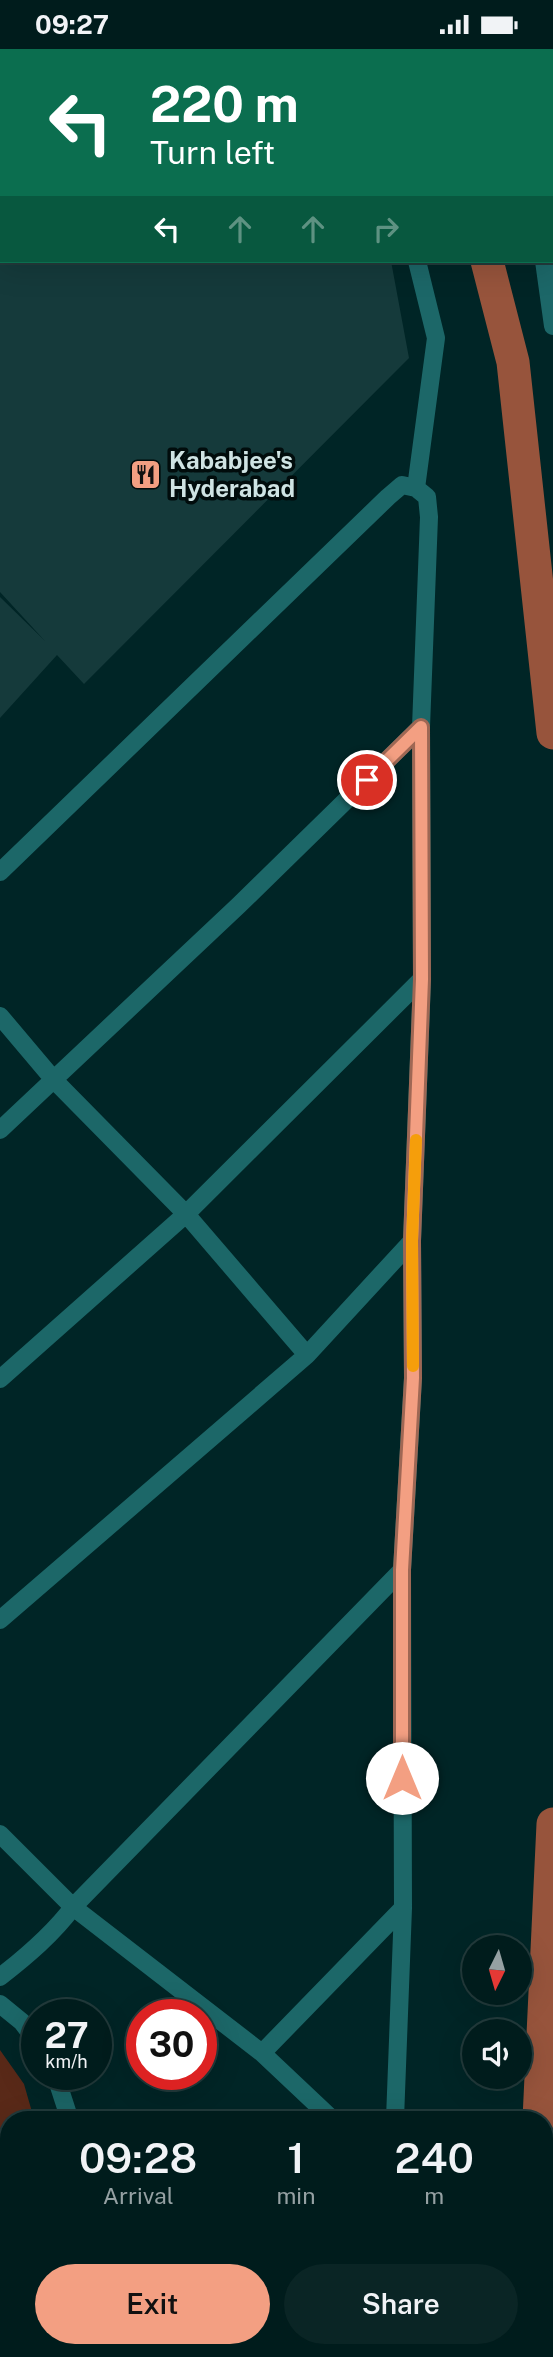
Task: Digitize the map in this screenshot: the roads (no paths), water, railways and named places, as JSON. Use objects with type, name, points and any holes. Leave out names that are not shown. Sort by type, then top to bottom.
[{"type":"street","points":[[416,488],[436,338],[417,263]]},
{"type":"street","points":[[544,263],[553,326]]},
{"type":"street","points":[[0,872],[388,496],[402,485],[416,488],[427,497],[429,517],[421,727],[422,979],[412,1241],[413,1378],[402,1570],[403,1908],[395,2111]]},
{"type":"street","points":[[0,1130],[239,905],[421,727]]},
{"type":"street","points":[[0,1379],[187,1214],[422,979]]},
{"type":"street","points":[[0,1016],[54,1080],[187,1214],[307,1355]]},
{"type":"street","points":[[0,1620],[307,1355],[412,1241]]},
{"type":"street","points":[[0,1977],[61,1923],[73,1906],[402,1570]]},
{"type":"street","points":[[0,1835],[73,1906],[262,2053],[324,2111]]},
{"type":"street","points":[[262,2053],[403,1908]]},
{"type":"street","points":[[0,2004],[21,2021]]},
{"type":"street","points":[[60,2090],[67,2111]]},
{"type":"waterway","points":[[488,263],[513,362],[553,733]]},
{"type":"waterway","points":[[539,2111],[553,1824]]},
{"type":"place","name":"Kababjee's Hyderabad","points":[[146,475]]}]
